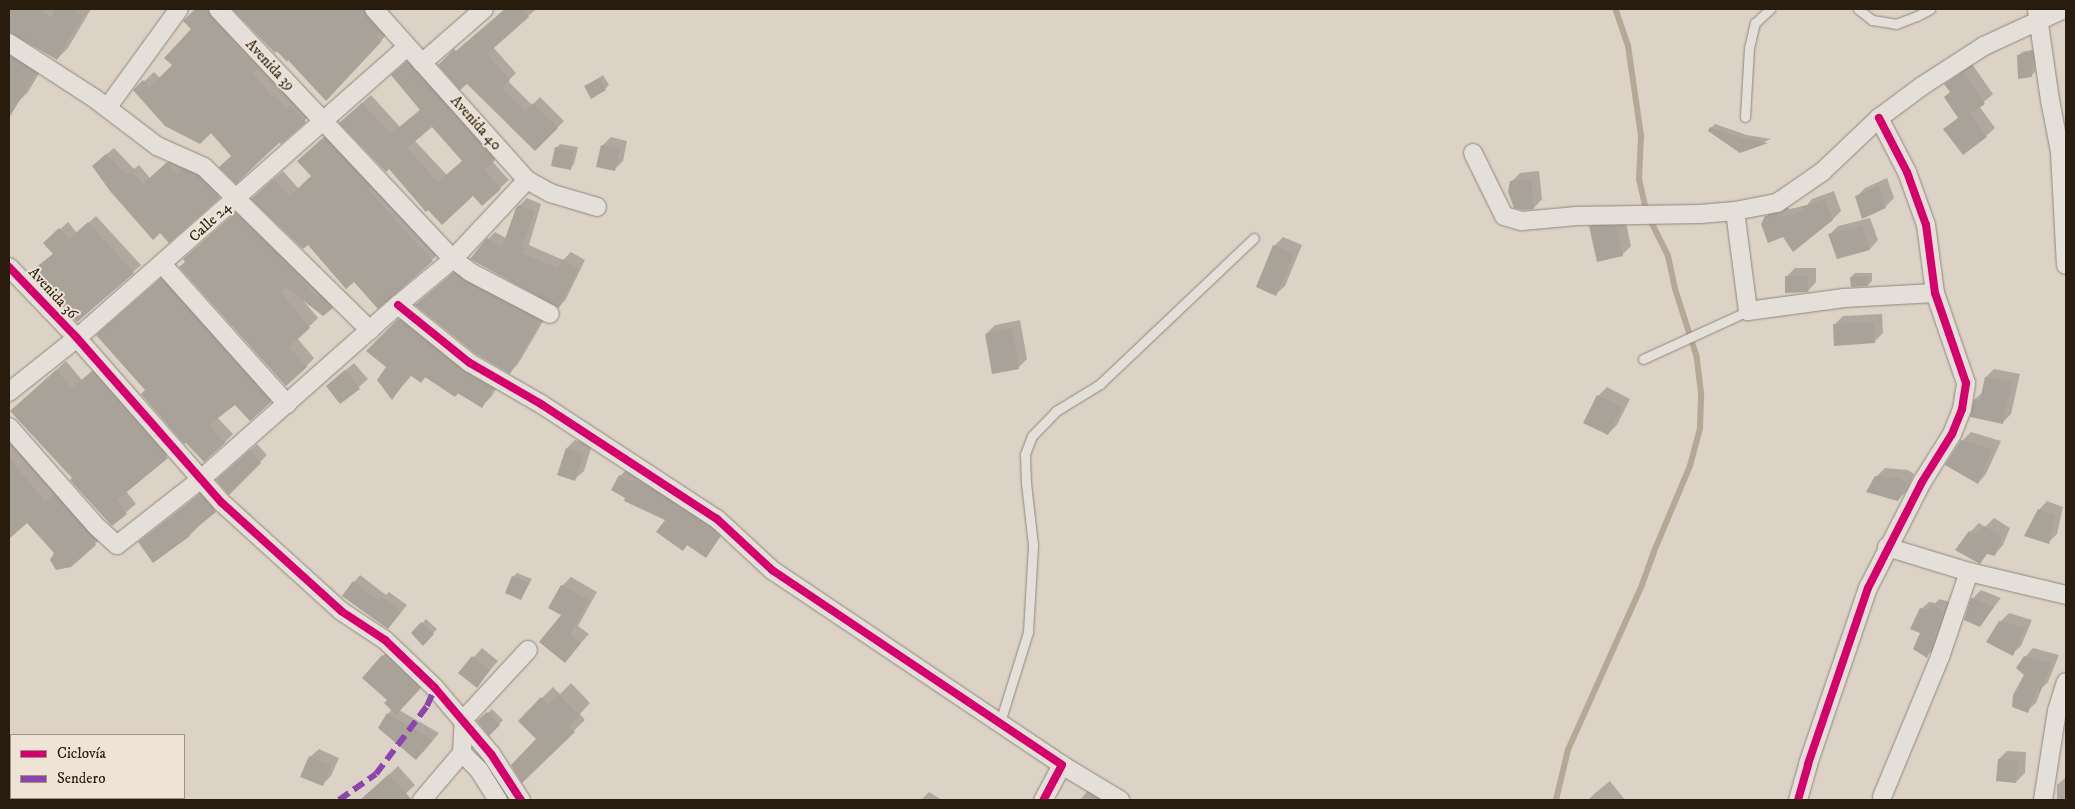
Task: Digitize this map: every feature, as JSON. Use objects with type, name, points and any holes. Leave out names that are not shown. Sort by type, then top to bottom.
[{"type":"street","points":[[107,108],[179,9]]},
{"type":"street","name":"Avenida 39","points":[[218,9],[453,259],[470,272],[550,314]]},
{"type":"street","name":"Avenida 40","points":[[374,9],[527,180],[550,193],[597,208]]},
{"type":"street","points":[[422,63],[484,9]]},
{"type":"street","points":[[1473,153],[1504,216],[1522,221],[1577,216],[1735,211],[1777,204],[1822,172],[1879,118],[1922,86],[1984,46],[2038,15],[2064,9]]},
{"type":"street","points":[[2038,15],[2060,152],[2066,265]]},
{"type":"street","points":[[9,43],[107,108],[157,146],[204,167],[370,330]]},
{"type":"street","name":"Calle 24","points":[[9,392],[76,338],[162,264],[407,47]]},
{"type":"street","points":[[1798,800],[1808,764],[1868,588],[1887,547],[1922,482],[1952,434],[1962,409],[1966,383],[1935,293],[1926,225],[1908,172],[1879,118]]},
{"type":"street","points":[[9,427],[97,527],[117,545],[200,480],[398,305],[453,259],[527,180]]},
{"type":"street","points":[[1735,211],[1748,311],[1844,298],[1935,293]]},
{"type":"street","points":[[162,264],[287,404]]},
{"type":"street","name":"Avenida 36","points":[[9,266],[76,338],[200,480],[341,611],[385,640],[464,719],[491,754],[520,800]]},
{"type":"street","points":[[398,305],[470,363],[540,404],[717,519],[772,570],[1062,765],[1120,800]]},
{"type":"street","points":[[1887,547],[1970,572],[2066,595]]},
{"type":"street","points":[[1882,797],[1940,657],[1970,572]]},
{"type":"street","points":[[422,800],[462,753],[464,719],[528,650]]},
{"type":"street","points":[[2043,800],[2057,711],[2066,682]]},
{"type":"street","points":[[462,753],[479,770],[498,800]]},
{"type":"street","points":[[1043,800],[1062,765]]},
{"type":"lane","points":[[1745,117],[1749,48],[1755,23],[1770,9]]},
{"type":"lane","points":[[1858,9],[1872,20],[1896,24],[1930,9]]},
{"type":"lane","points":[[1000,722],[1028,632],[1034,545],[1026,483],[1025,454],[1032,436],[1056,411],[1100,384],[1254,238]]},
{"type":"lane","points":[[1643,359],[1748,311]]},
{"type":"building","points":[[9,9],[37,9],[51,17],[55,9],[72,9],[83,15],[57,60],[9,32]]},
{"type":"building","points":[[195,9],[208,9],[210,16],[257,69],[252,73],[274,98],[276,96],[286,109],[290,105],[306,122],[281,144],[279,142],[236,184],[219,167],[231,156],[211,133],[200,144],[165,126],[133,90],[143,80],[150,87],[172,65],[164,58],[191,29],[183,21]]},
{"type":"building","points":[[232,9],[364,9],[367,18],[380,32],[376,36],[382,41],[326,101],[288,60],[287,62],[277,51],[275,53]]},
{"type":"building","points":[[505,9],[522,9],[529,17],[487,54],[510,80],[502,88],[525,111],[533,103],[558,128],[535,151],[467,84],[460,90],[438,65],[454,49],[456,51]]},
{"type":"building","points":[[2032,52],[2032,77],[2018,79],[2017,55]]},
{"type":"building","points":[[11,57],[36,73],[9,118],[9,60]]},
{"type":"building","points":[[407,61],[495,160],[484,170],[501,189],[482,206],[473,196],[442,225],[428,210],[426,212],[389,169],[386,172],[339,123],[362,103],[391,134],[420,110],[391,75]],"holes":[[[432,127],[462,161],[438,182],[407,148]]]},
{"type":"building","points":[[1963,72],[1985,104],[1970,114],[1987,137],[1963,155],[1943,129],[1958,118],[1944,97],[1950,92],[1944,84]]},
{"type":"building","points":[[599,78],[606,90],[591,99],[584,86]]},
{"type":"building","points":[[1710,127],[1743,138],[1768,143],[1740,153],[1708,131]]},
{"type":"building","points":[[324,137],[371,187],[368,189],[433,261],[378,309],[354,282],[346,289],[308,245],[303,249],[251,199],[274,179],[290,196],[311,176],[297,161]]},
{"type":"building","points":[[601,145],[620,149],[615,171],[596,167]]},
{"type":"building","points":[[555,147],[574,151],[571,170],[551,166]]},
{"type":"building","points":[[106,154],[127,175],[131,171],[143,184],[167,162],[177,174],[182,169],[198,176],[220,198],[169,243],[160,233],[153,240],[110,191],[92,166]]},
{"type":"building","points":[[1531,179],[1534,209],[1523,210],[1514,208],[1508,192],[1510,181]]},
{"type":"building","points":[[1879,186],[1886,208],[1862,219],[1855,196]]},
{"type":"building","points":[[1825,199],[1833,220],[1793,252],[1783,237],[1768,243],[1761,224],[1765,216],[1776,214],[1781,217],[1804,211],[1802,207]]},
{"type":"building","points":[[519,205],[535,211],[522,247],[525,248],[522,253],[558,268],[562,259],[579,268],[559,308],[470,259],[487,238],[502,247],[516,208]]},
{"type":"building","points":[[235,213],[287,263],[317,298],[320,295],[333,308],[323,316],[286,287],[281,292],[310,328],[289,347],[307,367],[286,386],[179,267],[185,262],[183,259]]},
{"type":"building","points":[[88,222],[134,273],[77,322],[30,272],[53,254],[43,243],[59,228],[69,239]]},
{"type":"building","points":[[1589,226],[1616,226],[1623,256],[1597,262]]},
{"type":"building","points":[[1862,226],[1870,250],[1837,259],[1828,234]]},
{"type":"building","points":[[1273,245],[1294,254],[1276,296],[1256,287]]},
{"type":"building","points":[[453,273],[541,321],[510,374],[476,354],[415,305]]},
{"type":"building","points":[[1785,276],[1808,276],[1808,292],[1785,293]]},
{"type":"building","points":[[1850,277],[1869,277],[1868,286],[1851,287]]},
{"type":"building","points":[[161,278],[271,402],[250,421],[235,405],[209,425],[225,443],[204,462],[186,443],[184,444],[141,394],[145,390],[96,335]]},
{"type":"building","points":[[398,319],[463,371],[493,389],[482,408],[458,393],[455,397],[425,377],[421,383],[410,375],[392,400],[377,380],[386,367],[366,351]]},
{"type":"building","points":[[1874,322],[1875,343],[1834,346],[1833,324]]},
{"type":"building","points":[[1012,328],[1019,369],[992,374],[985,334]]},
{"type":"building","points":[[56,370],[72,388],[91,372],[168,458],[117,500],[127,514],[112,526],[70,480],[72,478],[10,411]]},
{"type":"building","points":[[345,370],[360,389],[340,404],[326,386]]},
{"type":"building","points":[[1985,377],[2012,382],[2003,424],[1970,417],[1974,399],[1980,400]]},
{"type":"building","points":[[1597,395],[1622,407],[1608,435],[1583,423]]},
{"type":"building","points":[[1961,440],[1993,449],[1978,484],[1945,465]]},
{"type":"building","points":[[566,448],[584,454],[575,481],[557,475]]},
{"type":"building","points":[[250,450],[261,463],[229,495],[216,480]]},
{"type":"building","points":[[9,458],[45,501],[54,494],[95,540],[93,541],[96,545],[71,567],[56,570],[50,560],[54,553],[27,523],[9,539]]},
{"type":"building","points":[[619,475],[632,482],[634,480],[647,486],[703,522],[702,524],[720,537],[706,558],[687,545],[683,551],[656,532],[665,520],[624,501],[625,498],[611,490]]},
{"type":"building","points":[[1875,476],[1899,478],[1907,483],[1898,501],[1866,492]]},
{"type":"building","points":[[200,494],[216,512],[189,534],[190,536],[153,563],[138,542]]},
{"type":"building","points":[[2038,509],[2055,516],[2049,544],[2024,536]]},
{"type":"building","points":[[1985,526],[2002,537],[1995,556],[1987,554],[1980,564],[1955,550],[1969,531],[1976,535]]},
{"type":"building","points":[[512,576],[529,583],[521,600],[505,593]]},
{"type":"building","points":[[353,581],[379,601],[382,597],[401,612],[388,629],[342,596]]},
{"type":"building","points":[[561,585],[589,600],[570,635],[581,643],[565,663],[539,642],[561,615],[548,608]]},
{"type":"building","points":[[1971,598],[1994,607],[1980,627],[1964,620]]},
{"type":"building","points":[[1931,605],[1943,610],[1927,658],[1913,649],[1920,633],[1910,629],[1920,608],[1929,611]]},
{"type":"building","points":[[1999,621],[2025,628],[2013,656],[1986,642]]},
{"type":"building","points":[[421,622],[434,634],[423,646],[411,633]]},
{"type":"building","points":[[382,655],[420,689],[396,715],[384,703],[387,700],[362,678]]},
{"type":"building","points":[[472,656],[490,670],[477,688],[458,673]]},
{"type":"building","points":[[2024,656],[2051,664],[2040,692],[2037,690],[2028,713],[2012,707],[2013,695],[2024,675],[2016,668]]},
{"type":"building","points":[[558,694],[579,715],[569,726],[575,732],[522,783],[511,765],[536,739],[518,721],[541,697],[548,705]]},
{"type":"building","points":[[487,712],[500,725],[489,736],[477,721]]},
{"type":"building","points":[[387,713],[433,740],[416,760],[378,728]]},
{"type":"building","points":[[309,756],[331,766],[323,786],[300,777]]},
{"type":"building","points":[[1998,759],[2018,760],[2016,783],[1996,781]]},
{"type":"building","points":[[389,774],[412,800],[360,800]]},
{"type":"waterway","points":[[1556,800],[1568,750],[1642,585],[1690,466],[1700,428],[1701,393],[1697,358],[1675,289],[1668,256],[1647,214],[1639,180],[1641,136],[1628,46],[1615,9]]},
{"type":"marked path","points":[[339,800],[376,774],[427,706],[435,688]]},
{"type":"cycle path","points":[[1798,800],[1808,764],[1868,588],[1922,482],[1952,434],[1962,409],[1966,383],[1935,293],[1926,225],[1907,172],[1879,118]]},
{"type":"cycle path","points":[[9,267],[77,338],[221,502],[341,611],[385,640],[435,688],[491,754],[521,800]]},
{"type":"cycle path","points":[[398,305],[470,363],[541,404],[717,519],[772,570],[1062,765],[1043,800]]}]
